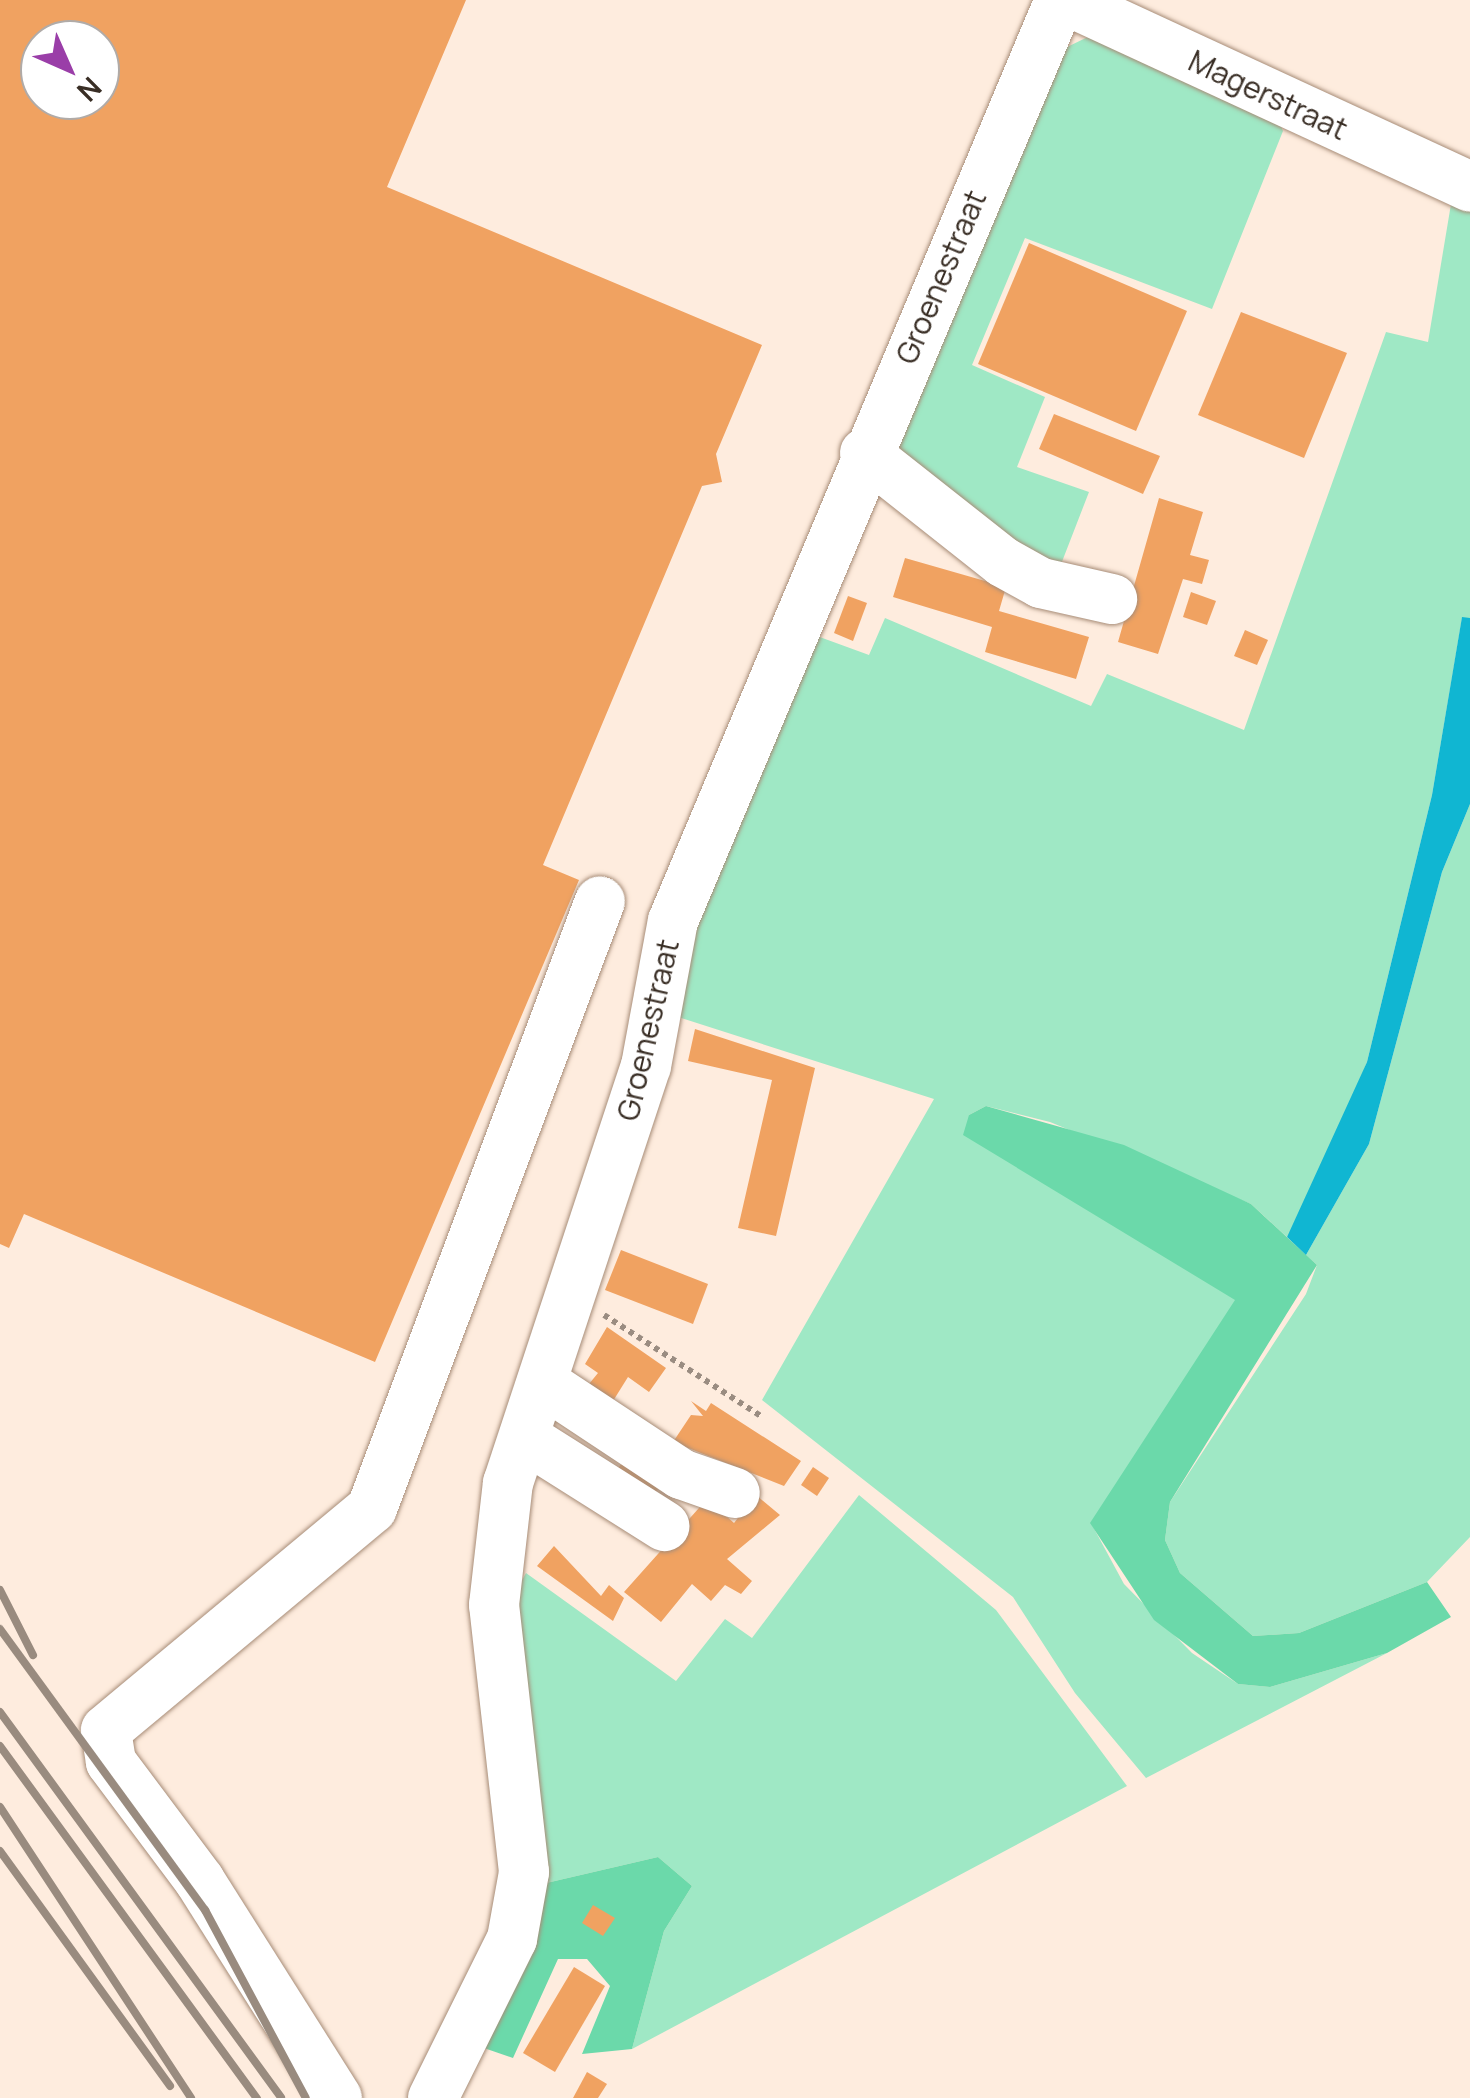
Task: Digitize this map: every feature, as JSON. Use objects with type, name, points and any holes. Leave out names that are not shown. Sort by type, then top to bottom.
[{"type":"street","name":"Magerstraat","points":[[1063,0],[1470,188]]},
{"type":"street","name":"Groenestraat","points":[[433,2098],[512,1939],[524,1872],[494,1605],[508,1482],[545,1384],[646,1066],[672,921],[866,453],[1063,0]]},
{"type":"street","points":[[866,453],[1003,562],[1041,583],[1112,599]]},
{"type":"street","points":[[337,2098],[200,1881],[111,1762],[106,1730],[372,1508],[600,901]]},
{"type":"street","points":[[545,1384],[681,1474],[735,1494]]},
{"type":"street","points":[[525,1438],[664,1526]]},
{"type":"path","points":[[572,1298],[760,1416]]},
{"type":"green space","points":[[1096,33],[1275,113],[1283,131],[1212,309],[1025,238],[972,365],[1045,397],[1017,467],[1089,492],[1058,572],[898,458],[892,436],[1063,49]]},
{"type":"green space","points":[[1451,204],[1470,205],[1470,618],[1462,618],[1432,795],[1367,1062],[1324,1170],[1287,1237],[1251,1204],[1050,1122],[986,1106],[969,1115],[1236,1300],[1091,1523],[1124,1584],[1192,1653],[1238,1684],[1270,1687],[1387,1653],[1146,1778],[1075,1693],[1013,1597],[762,1400],[934,1099],[675,1016],[676,977],[806,632],[869,655],[885,618],[1091,706],[1107,674],[1244,730],[1386,332],[1428,342]]},
{"type":"green space","points":[[1470,804],[1470,1537],[1427,1582],[1299,1633],[1253,1636],[1180,1573],[1165,1540],[1170,1502],[1306,1294],[1317,1265],[1306,1255],[1369,1144],[1442,872]]},
{"type":"green space","points":[[986,1106],[1124,1145],[1251,1204],[1317,1265],[1170,1502],[1165,1540],[1180,1573],[1253,1636],[1299,1633],[1427,1582],[1451,1617],[1387,1653],[1270,1687],[1238,1684],[1154,1620],[1090,1523],[1235,1300],[963,1135],[969,1115]]},
{"type":"green space","points":[[859,1495],[996,1610],[1127,1786],[632,2049],[664,1931],[692,1886],[658,1857],[542,1884],[510,1661],[519,1586],[526,1573],[676,1681],[725,1619],[752,1638]]},
{"type":"green space","points":[[658,1857],[692,1886],[664,1931],[632,2049],[582,2054],[610,1986],[587,1959],[558,1959],[513,2058],[481,2047],[542,1884]]},
{"type":"water","points":[[1462,617],[1470,618],[1470,804],[1442,872],[1369,1144],[1306,1255],[1287,1237],[1367,1062],[1432,795]]},
{"type":"building","points":[[0,0],[466,0],[387,187],[762,345],[716,454],[722,482],[702,486],[543,865],[579,880],[375,1362],[24,1214],[9,1248],[0,1244]]},
{"type":"building","points":[[1029,243],[1187,311],[1136,431],[978,364]]},
{"type":"building","points":[[1241,312],[1347,353],[1304,458],[1198,415]]},
{"type":"building","points":[[1054,414],[1160,456],[1143,494],[1039,449]]},
{"type":"building","points":[[1159,498],[1203,512],[1190,555],[1209,560],[1202,584],[1183,579],[1158,654],[1118,642]]},
{"type":"building","points":[[905,558],[1006,587],[999,611],[1089,637],[1076,679],[985,652],[992,627],[893,597]]},
{"type":"building","points":[[1191,592],[1216,601],[1207,625],[1183,617]]},
{"type":"building","points":[[848,596],[867,603],[853,641],[834,633]]},
{"type":"building","points":[[1245,630],[1268,640],[1257,665],[1234,656]]},
{"type":"building","points":[[695,1029],[815,1068],[776,1236],[738,1228],[772,1080],[688,1061]]},
{"type":"building","points":[[621,1250],[708,1284],[693,1324],[605,1290]]},
{"type":"building","points":[[607,1327],[666,1368],[649,1392],[628,1377],[613,1401],[589,1384],[598,1373],[585,1364]]},
{"type":"building","points":[[691,1401],[706,1411],[711,1403],[801,1461],[784,1486],[673,1442],[691,1415],[703,1416]]},
{"type":"building","points":[[627,1457],[665,1479],[652,1498],[615,1472]]},
{"type":"building","points":[[813,1467],[829,1478],[817,1496],[801,1485]]},
{"type":"building","points":[[756,1495],[780,1515],[727,1559],[752,1581],[741,1594],[725,1585],[711,1601],[692,1584],[661,1622],[624,1592],[707,1499],[734,1523]]},
{"type":"building","points":[[554,1546],[601,1596],[609,1585],[624,1598],[613,1621],[537,1566]]},
{"type":"building","points":[[593,1905],[615,1918],[603,1936],[582,1923]]},
{"type":"building","points":[[574,1967],[605,1986],[555,2072],[523,2053]]},
{"type":"building","points":[[587,2072],[607,2084],[598,2098],[573,2098]]},
{"type":"railway","points":[[0,1590],[33,1655]]},
{"type":"railway","points":[[0,1629],[205,1910],[306,2098]]},
{"type":"railway","points":[[0,1712],[281,2098]]},
{"type":"railway","points":[[0,1746],[257,2098]]},
{"type":"railway","points":[[0,1807],[191,2098]]},
{"type":"railway","points":[[0,1851],[170,2086]]}]
